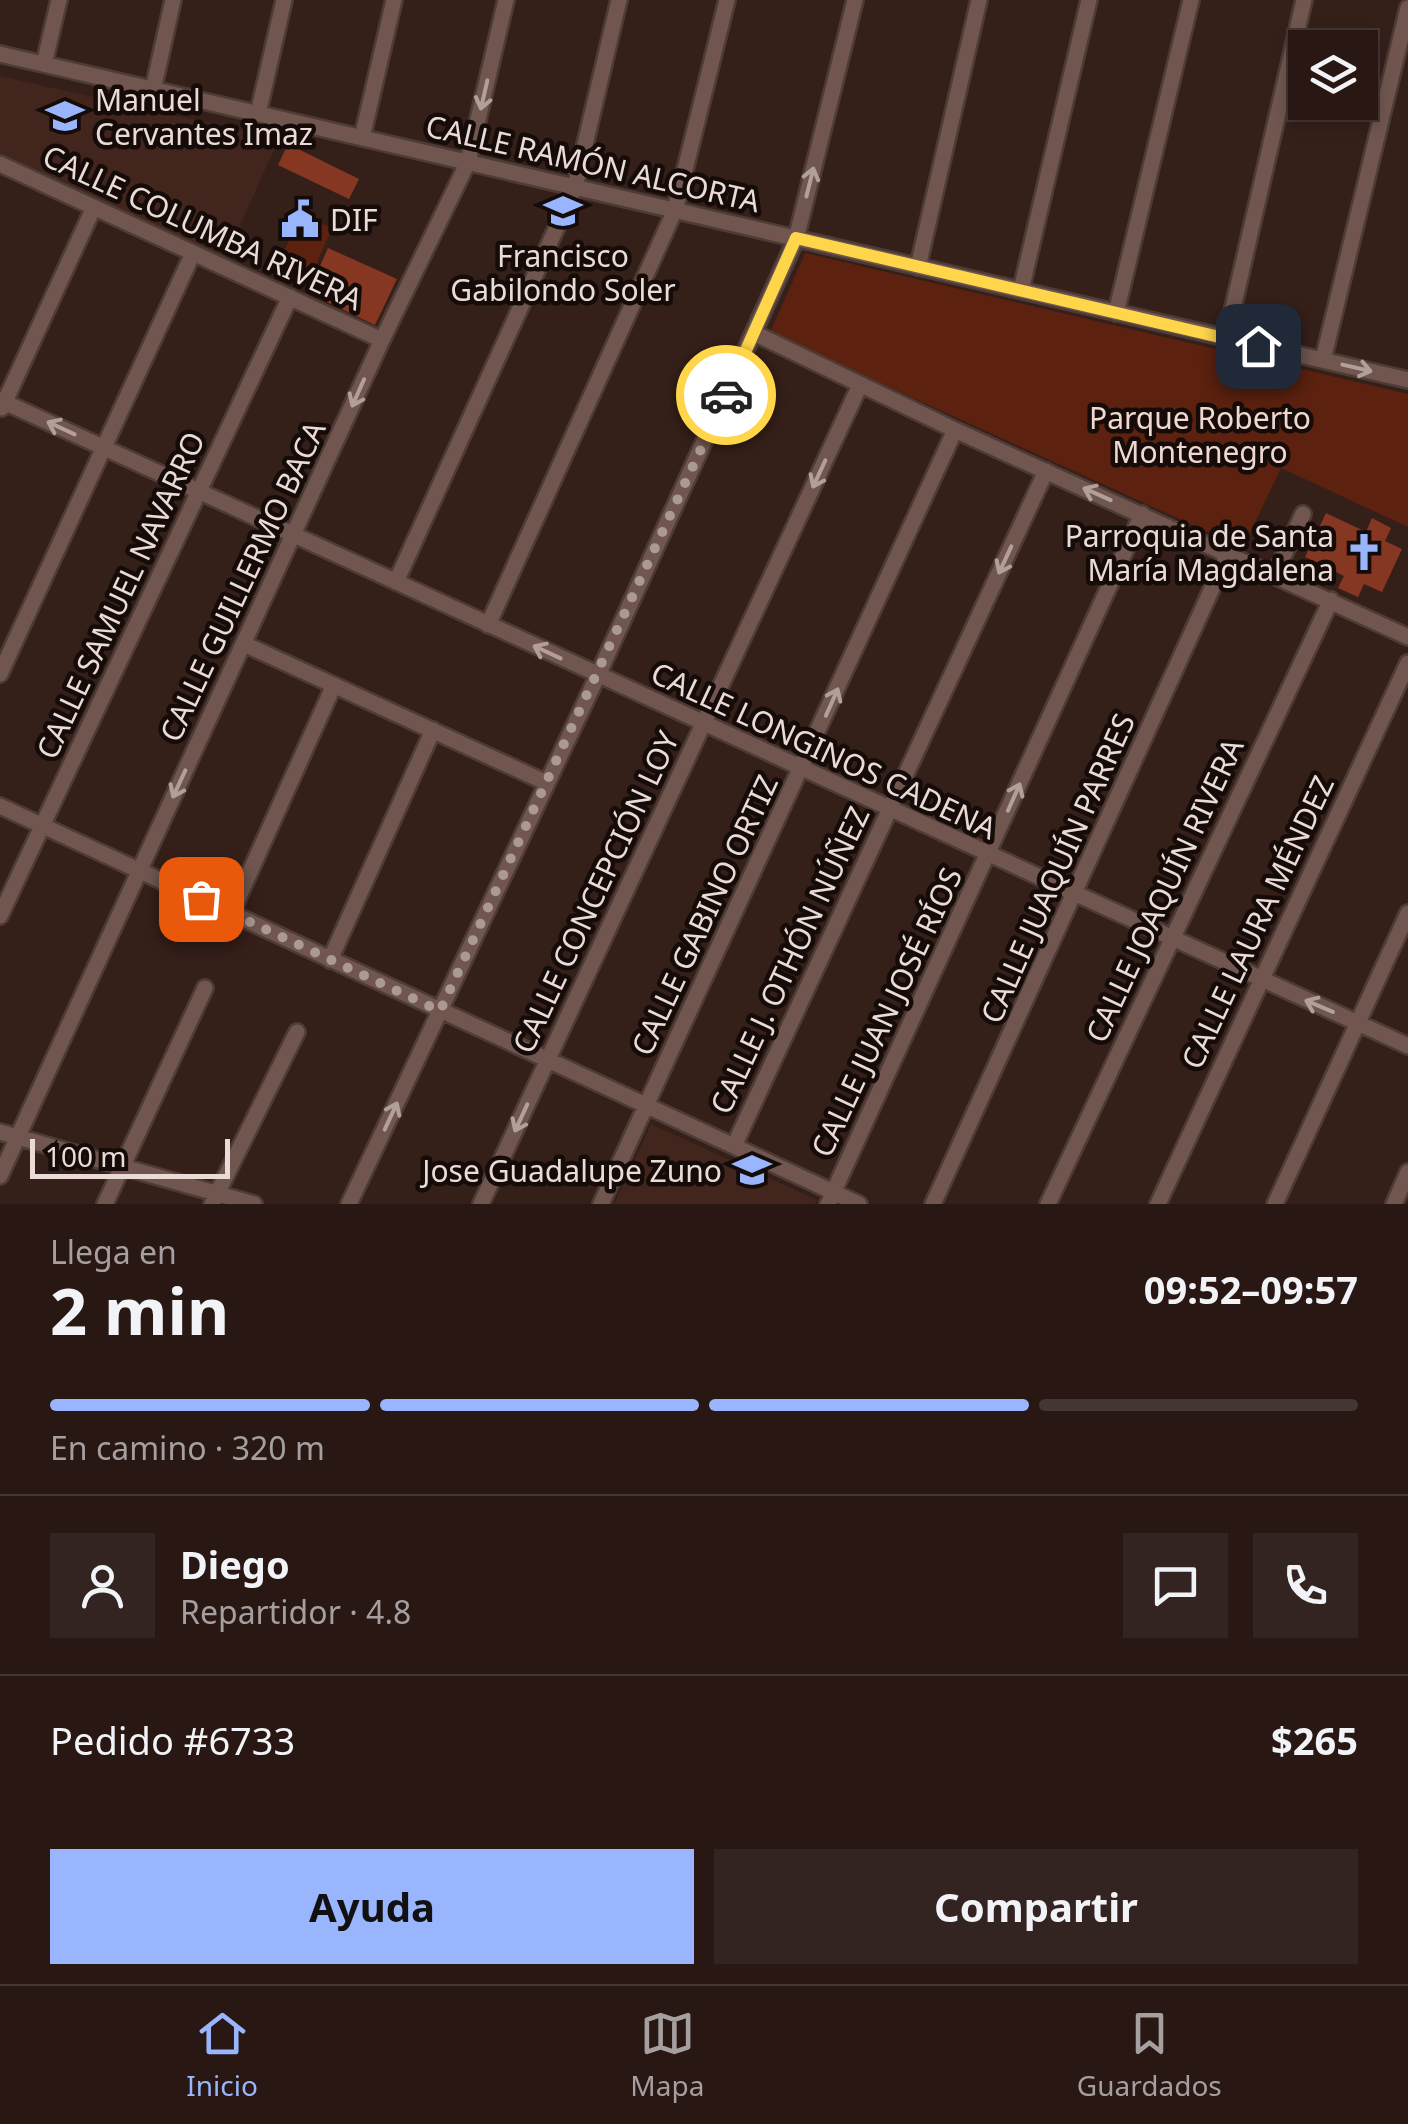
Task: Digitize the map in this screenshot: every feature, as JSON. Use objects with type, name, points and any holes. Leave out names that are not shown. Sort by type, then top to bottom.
[{"type":"street","points":[[44,64],[59,0]]},
{"type":"street","points":[[153,90],[173,0]]},
{"type":"street","points":[[258,114],[284,0]]},
{"type":"street","points":[[362,138],[394,0]]},
{"type":"street","name":"CALLE GUILLERMO BACA","points":[[0,1176],[382,340],[468,162],[506,0]]},
{"type":"street","points":[[396,582],[575,188],[619,0]]},
{"type":"street","points":[[488,625],[675,210],[727,0]]},
{"type":"street","points":[[350,1204],[598,675],[796,238],[855,0]]},
{"type":"street","points":[[918,267],[979,0]]},
{"type":"street","points":[[1021,290],[1089,0]]},
{"type":"street","points":[[1116,312],[1191,0]]},
{"type":"street","points":[[1226,338],[1304,0]]},
{"type":"street","points":[[1323,360],[1408,5],[1400,0]]},
{"type":"street","name":"CALLE RAMÓN ALCORTA","points":[[0,54],[1408,380]]},
{"type":"street","name":"CALLE COLUMBA RIVERA","points":[[0,164],[382,340]]},
{"type":"street","points":[[1,405],[94,207]]},
{"type":"street","points":[[0,674],[193,253]]},
{"type":"street","name":"CALLE SAMUEL NAVARRO","points":[[0,916],[290,297]]},
{"type":"street","points":[[754,333],[955,430],[1408,637]]},
{"type":"street","name":"CALLE CONCEPCIÓN LOY","points":[[481,1204],[860,385]]},
{"type":"street","name":"CALLE LONGINOS CADENA","points":[[1,405],[104,448],[1408,1046]]},
{"type":"street","name":"CALLE GABINO ORTIZ","points":[[601,1204],[955,430]]},
{"type":"street","name":"CALLE J. OTHÓN NÚÑEZ","points":[[734,1146],[1046,471]]},
{"type":"street","name":"CALLE JUAN JOSÉ RÍOS","points":[[831,1198],[1142,514]]},
{"type":"street","points":[[1274,574],[1303,514]]},
{"type":"street","name":"CALLE JUAQUÍN PARRES","points":[[933,1204],[1076,896],[1228,553]]},
{"type":"street","name":"CALLE JOAQUÍN RIVERA","points":[[1048,1204],[1331,600]]},
{"type":"street","points":[[244,644],[547,783]]},
{"type":"street","name":"CALLE LAURA MÉNDEZ","points":[[1158,1204],[1408,663]]},
{"type":"street","points":[[231,914],[334,685]]},
{"type":"street","points":[[330,960],[433,730]]},
{"type":"street","points":[[0,806],[734,1146],[831,1198],[859,1204]]},
{"type":"street","points":[[1275,1204],[1408,912]]},
{"type":"street","points":[[105,1204],[204,988]]},
{"type":"street","points":[[214,1199],[298,1032]]},
{"type":"street","points":[[0,1132],[122,1167],[214,1199],[254,1204]]},
{"type":"street","points":[[1394,1204],[1408,1172]]},
{"type":"shaded area","points":[[0,76],[279,139],[225,258],[0,154]]},
{"type":"shaded area","points":[[651,1124],[817,1200],[815,1204],[614,1204]]},
{"type":"green space","points":[[300,214],[332,228],[307,286],[275,272]]},
{"type":"green space","name":"Parque Roberto Montenegro","points":[[805,253],[1408,394],[1408,527],[1281,468],[1243,548],[770,333]]},
{"type":"building","points":[[288,144],[359,179],[349,199],[278,165]]},
{"type":"building","points":[[328,248],[397,279],[375,325],[308,293]]},
{"type":"building","points":[[1326,513],[1366,532],[1372,518],[1391,528],[1385,541],[1402,549],[1382,592],[1364,584],[1358,597],[1338,588],[1344,576],[1305,557]]},
{"type":"way so far","points":[[201,899],[440,1011],[726,395]]},
{"type":"place","name":"Manuel Cervantes Imaz","points":[[65,116]]},
{"type":"place","name":"Francisco Gabilondo Soler","points":[[563,211]]},
{"type":"place","name":"DIF","points":[[300,219]]},
{"type":"place","name":"Parroquia de Santa María Magdalena","points":[[1364,552]]},
{"type":"place","name":"Jose Guadalupe Zuno","points":[[752,1170]]},
{"type":"route","points":[[726,395],[796,238],[1258,346]]}]
